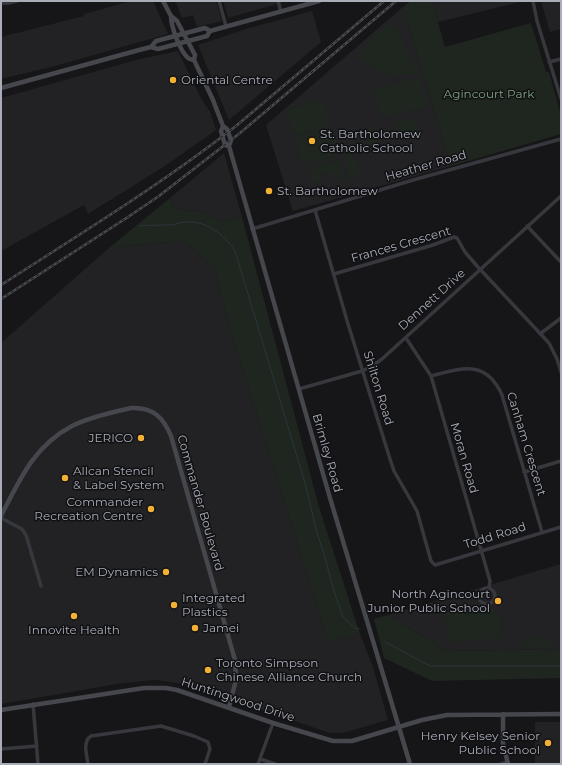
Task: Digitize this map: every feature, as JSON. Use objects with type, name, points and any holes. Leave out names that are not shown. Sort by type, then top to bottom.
[{"type":"main road","name":"Brimley Road","points":[[163,1],[196,55],[194,60],[213,100],[223,126],[227,129],[230,140],[229,146],[252,229],[330,498],[410,764]]},
{"type":"main road","points":[[1,88],[151,47],[158,49],[207,36],[210,31],[226,26],[319,1]]},
{"type":"main road","name":"Brimley Road","points":[[171,16],[171,24],[179,43],[188,59],[194,60]]},
{"type":"main road","points":[[151,47],[156,41],[183,33],[205,28],[210,31]]},
{"type":"main road","name":"Commander Boulevard","points":[[1,517],[27,466],[39,451],[56,436],[73,425],[131,408],[146,409],[158,415],[166,424],[172,436],[235,660],[236,680],[229,707]]},
{"type":"main road","name":"Huntingwood Drive","points":[[1,710],[144,688],[166,688],[177,690],[273,723],[332,741],[352,741],[447,715],[561,714]]},
{"type":"main road","points":[[503,714],[503,743],[508,763]]},
{"type":"street","points":[[1,3],[17,1]]},
{"type":"street","points":[[219,1],[226,26]]},
{"type":"street","points":[[278,1],[281,12]]},
{"type":"street","points":[[532,1],[561,100]]},
{"type":"street","points":[[549,62],[561,58]]},
{"type":"street","name":"Heather Road","points":[[252,229],[412,180],[561,139]]},
{"type":"street","name":"Dennett Drive","points":[[299,389],[362,371],[371,367],[382,359],[561,196]]},
{"type":"street","name":"Shilton Road","points":[[315,210],[362,371],[394,471],[415,507],[431,561],[435,565]]},
{"type":"street","points":[[527,226],[561,262]]},
{"type":"street","name":"Frances Crescent","points":[[334,274],[433,245],[454,237],[459,240],[465,252],[480,270]]},
{"type":"street","points":[[480,270],[552,347],[561,372]]},
{"type":"street","points":[[540,334],[561,318]]},
{"type":"street","name":"Moran Road","points":[[406,338],[431,376],[490,581],[489,588]]},
{"type":"street","name":"Canham Crescent","points":[[431,376],[454,369],[464,368],[477,370],[491,378],[502,395],[542,532]]},
{"type":"street","points":[[524,472],[561,461]]},
{"type":"street","points":[[1,517],[22,529],[26,535],[41,586]]},
{"type":"street","name":"Todd Road","points":[[435,565],[561,527]]},
{"type":"street","name":"Moran Road","points":[[489,588],[493,591],[495,597],[493,601],[486,604],[480,600],[480,594],[482,590],[489,588]]},
{"type":"street","points":[[33,704],[38,764]]},
{"type":"street","points":[[258,764],[273,723]]},
{"type":"street","points":[[88,764],[85,743],[91,736],[161,726],[208,742],[210,749],[205,764]]},
{"type":"street","points":[[1,749],[37,746]]},
{"type":"street","points":[[260,759],[275,764]]},
{"type":"street","points":[[501,764],[508,763]]},
{"type":"shaded area","points":[[132,1],[153,1],[168,34],[59,65],[1,79],[1,37],[84,16],[84,14]]},
{"type":"shaded area","points":[[175,1],[216,1],[222,21],[197,27],[193,15],[182,18]]},
{"type":"shaded area","points":[[223,1],[288,1],[228,18]]},
{"type":"shaded area","points":[[432,1],[524,1],[438,22]]},
{"type":"shaded area","points":[[541,1],[561,1],[561,29],[550,32]]},
{"type":"shaded area","points":[[403,7],[451,166],[293,211],[266,125]]},
{"type":"shaded area","points":[[312,11],[321,42],[229,120],[198,45],[249,28]]},
{"type":"shaded area","points":[[178,51],[201,98],[210,112],[216,130],[165,166],[88,214],[84,205],[1,251],[1,98],[136,60]]},
{"type":"shaded area","points":[[224,153],[242,217],[221,222],[204,212],[174,209],[170,198]]},
{"type":"shaded area","points":[[184,241],[214,267],[227,319],[328,641],[360,634],[373,667],[388,720],[343,733],[330,733],[184,684],[155,680],[123,683],[1,704],[1,343],[110,247]]},
{"type":"shaded area","name":"North Agincourt Junior Public School","points":[[561,564],[561,649],[446,651],[388,615]]},
{"type":"shaded area","name":"Henry Kelsey Senior Public School","points":[[535,722],[561,722],[561,764],[535,764]]},
{"type":"green space","name":"Agincourt Park","points":[[411,1],[432,1],[445,47],[531,23],[546,72],[549,72],[561,115],[561,134],[451,166],[403,7]]},
{"type":"green space","points":[[387,25],[393,25],[397,28],[417,73],[395,76],[379,73],[356,56],[380,30]]},
{"type":"green space","points":[[419,77],[428,106],[382,118],[373,90]]},
{"type":"green space","points":[[323,99],[330,125],[293,135],[288,110]]},
{"type":"green space","points":[[416,118],[421,135],[401,141],[396,123]]},
{"type":"green space","points":[[368,127],[375,127],[382,133],[381,141],[372,147],[367,147],[363,135]]},
{"type":"green space","points":[[331,128],[337,155],[301,164],[296,136]]},
{"type":"green space","points":[[345,149],[356,160],[361,176],[349,179],[344,155]]},
{"type":"green space","points":[[327,158],[329,165],[338,161],[341,162],[346,182],[344,182],[342,176],[332,178],[330,171],[320,173],[322,181],[313,182],[310,170],[325,165],[324,160]]},
{"type":"green space","points":[[170,198],[174,209],[204,212],[221,222],[242,217],[319,507],[360,634],[328,641],[227,319],[214,267],[184,241],[110,247]]},
{"type":"green space","points":[[498,609],[501,638],[447,642],[445,612]]},
{"type":"green space","points":[[388,615],[446,651],[561,649],[561,678],[432,681],[384,658],[374,619]]},
{"type":"green space","points":[[536,636],[542,637],[543,640],[551,641],[550,647],[526,647],[524,645],[524,639],[535,639]]},
{"type":"waterway","points":[[140,226],[171,225],[194,222],[208,226],[220,234],[235,251],[305,483],[317,533],[334,591],[343,617],[355,628],[359,629]]},
{"type":"waterway","points":[[385,642],[430,666],[561,666]]},
{"type":"railway","points":[[1,285],[120,208],[208,147],[236,126],[384,1]]},
{"type":"railway","points":[[1,299],[159,196],[240,133],[396,1]]},
{"type":"place","name":"Oriental Centre","points":[[173,80]]},
{"type":"place","name":"St. Bartholomew Catholic School","points":[[312,141]]},
{"type":"place","name":"St. Bartholomew","points":[[269,191]]},
{"type":"place","name":"JERICO","points":[[141,438]]},
{"type":"place","name":"Allcan Stencil & Label System","points":[[65,478]]},
{"type":"place","name":"Commander Recreation Centre","points":[[151,509]]},
{"type":"place","name":"EM Dynamics","points":[[166,572]]},
{"type":"place","name":"North Agincourt Junior Public School","points":[[498,601]]},
{"type":"place","name":"Integrated Plastics","points":[[174,605]]},
{"type":"place","name":"Innovite Health","points":[[74,616]]},
{"type":"place","name":"Jamei","points":[[195,628]]},
{"type":"place","name":"Toronto Simpson Chinese Alliance Church","points":[[208,670]]},
{"type":"place","name":"Henry Kelsey Senior Public School","points":[[548,743]]}]
